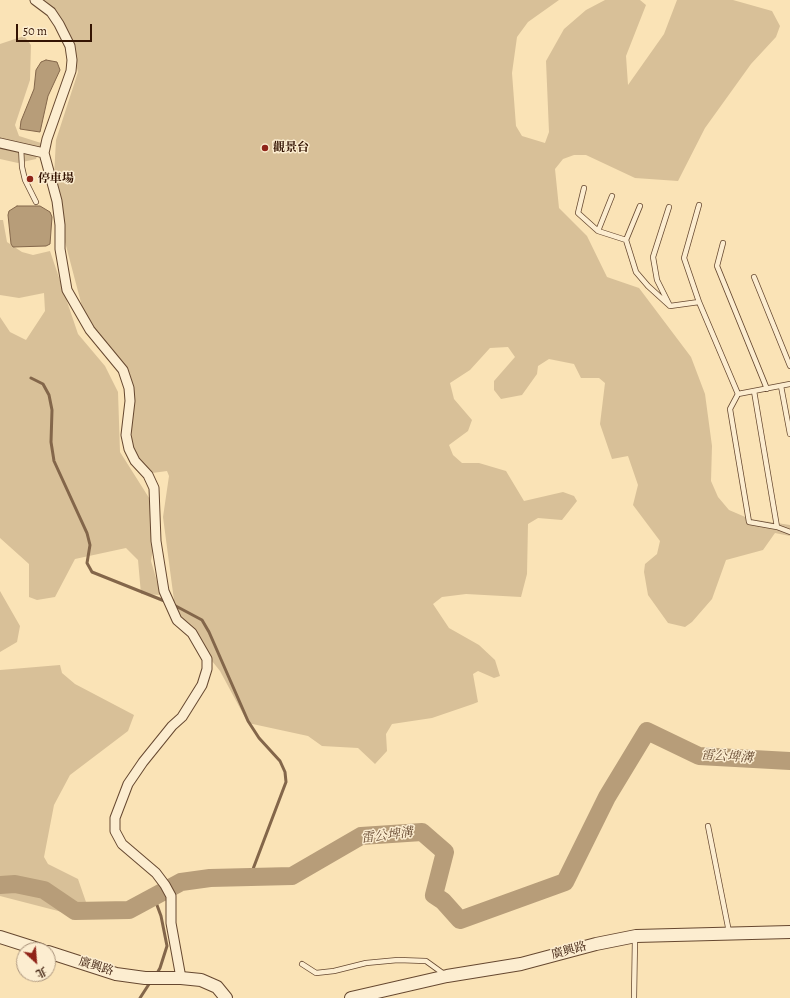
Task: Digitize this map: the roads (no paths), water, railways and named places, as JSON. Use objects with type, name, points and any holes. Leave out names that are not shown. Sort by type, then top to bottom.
[{"type":"street","points":[[35,0],[51,12],[59,24],[70,46],[72,60],[71,71],[47,139],[44,154],[57,201],[60,225],[60,249],[67,290],[90,330],[123,370],[129,388],[130,401],[126,435],[129,449],[135,461],[148,475],[154,488],[156,541],[165,595],[177,620],[192,633],[206,659],[207,669],[202,685],[182,717],[172,726],[142,762],[128,784],[115,818],[115,831],[122,844],[156,873],[171,896],[171,923],[181,978],[201,980],[216,987],[226,998]]},
{"type":"street","points":[[0,143],[21,147],[44,154]]},
{"type":"street","name":"廣興路","points":[[354,998],[447,976],[521,964],[596,944],[636,936],[790,932]]},
{"type":"street","points":[[0,937],[16,942]]},
{"type":"street","name":"廣興路","points":[[56,955],[116,974],[145,978],[181,978]]},
{"type":"lane","points":[[21,147],[22,167],[36,202]]},
{"type":"lane","points":[[584,188],[578,213],[598,231],[626,240]]},
{"type":"lane","points":[[598,231],[612,196]]},
{"type":"lane","points":[[699,205],[684,258],[699,302],[738,394]]},
{"type":"lane","points":[[640,206],[626,240],[636,272],[648,286],[670,306]]},
{"type":"lane","points":[[669,207],[653,256],[658,280],[670,306]]},
{"type":"lane","points":[[724,243],[717,266],[767,388]]},
{"type":"lane","points":[[754,277],[790,366]]},
{"type":"lane","points":[[670,306],[699,302]]},
{"type":"lane","points":[[738,394],[790,384]]},
{"type":"lane","points":[[781,386],[790,434]]},
{"type":"lane","points":[[754,391],[777,527]]},
{"type":"lane","points":[[738,394],[730,409],[748,522],[777,527],[790,532]]},
{"type":"lane","points":[[708,826],[730,934]]},
{"type":"lane","points":[[634,998],[636,936]]},
{"type":"lane","points":[[302,964],[316,973],[334,971],[366,963],[398,960],[426,961],[447,976]]},
{"type":"waterway","points":[[31,378],[43,384],[49,395],[52,410],[51,442],[54,461],[87,533],[90,545],[87,563],[92,572],[167,602]]},
{"type":"waterway","points":[[172,604],[202,620],[209,632],[248,721],[259,738],[280,761],[285,772],[286,782],[250,877]]},
{"type":"waterway","name":"雷公埤溝","points":[[0,885],[15,884],[44,890],[75,911],[129,910],[181,882],[210,878],[292,876],[361,836],[422,832],[445,852],[434,895],[443,901],[460,920],[565,882],[607,797],[647,731],[699,756],[790,761]]},
{"type":"waterway","points":[[154,897],[161,916],[167,946],[160,968],[156,975]]},
{"type":"waterway","points":[[140,998],[151,981]]},
{"type":"place","name":"觀景台","points":[[265,148]]},
{"type":"place","name":"停車場","points":[[30,179]]}]
